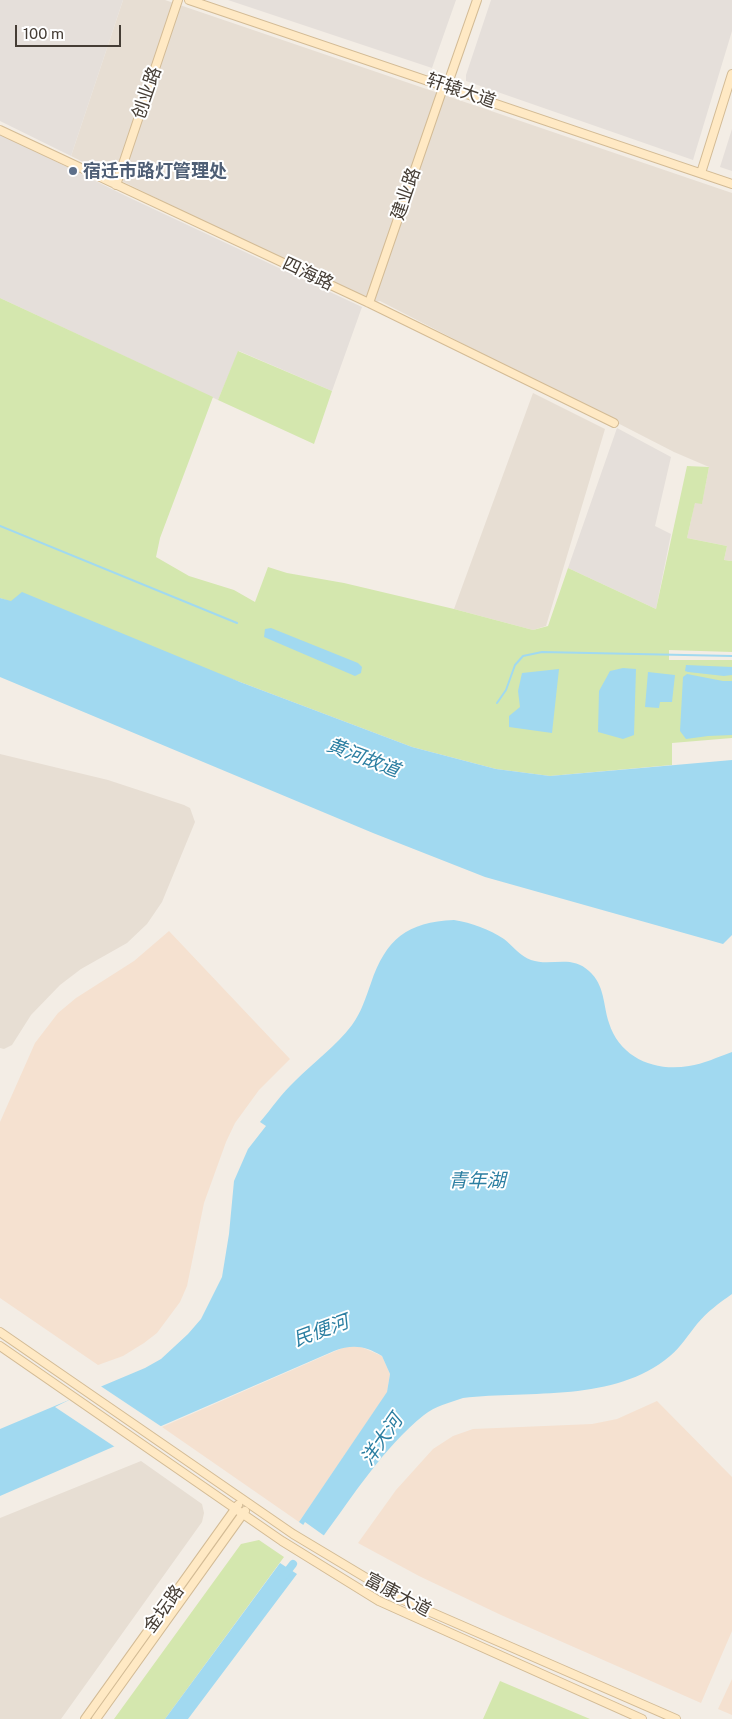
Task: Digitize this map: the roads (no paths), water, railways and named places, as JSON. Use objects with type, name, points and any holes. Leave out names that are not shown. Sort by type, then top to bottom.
[{"type":"street","name":"创业路","points":[[116,185],[178,0]]},
{"type":"street","name":"轩辕大道","points":[[189,0],[445,85],[732,184]]},
{"type":"street","name":"建业路","points":[[369,302],[445,85],[477,0]]},
{"type":"street","points":[[701,173],[732,74]]},
{"type":"street","name":"四海路","points":[[0,130],[369,302],[614,422]]},
{"type":"street","name":"富康大道","points":[[0,1332],[293,1534],[403,1600],[676,1719]]},
{"type":"street","name":"富康大道","points":[[0,1346],[243,1513],[378,1601],[642,1719]]},
{"type":"street","points":[[196,1481],[203,1472]]},
{"type":"street","name":"金坛路","points":[[85,1719],[242,1499]]},
{"type":"street","name":"金坛路","points":[[96,1719],[250,1504]]},
{"type":"water","name":"黄河故道","points":[[22,592],[240,682],[412,747],[496,769],[550,776],[732,760],[732,935],[723,944],[485,877],[373,833],[0,677],[0,598],[11,601]]},
{"type":"water","points":[[271,628],[358,663],[362,667],[361,673],[355,676],[264,637],[265,629]]},
{"type":"water","points":[[686,665],[732,667],[732,675],[724,676],[688,672],[685,671]]},
{"type":"water","points":[[623,668],[636,669],[634,735],[623,739],[598,732],[599,691],[610,671]]},
{"type":"water","points":[[559,669],[552,733],[509,727],[509,716],[520,707],[518,691],[522,673]]},
{"type":"water","points":[[648,672],[675,675],[672,702],[660,702],[659,708],[645,707]]},
{"type":"water","points":[[687,674],[732,681],[732,735],[686,739],[680,731],[683,677]]},
{"type":"water","name":"青年湖","points":[[454,920],[492,932],[531,960],[538,962],[575,963],[589,971],[601,989],[609,1023],[614,1035],[630,1054],[640,1060],[664,1067],[689,1066],[700,1064],[732,1052],[732,1294],[718,1304],[697,1324],[670,1356],[648,1371],[624,1381],[598,1388],[571,1392],[463,1398],[433,1409],[409,1428],[382,1457],[322,1538],[299,1522],[387,1392],[390,1374],[382,1356],[364,1348],[347,1347],[334,1351],[0,1496],[0,1429],[145,1368],[161,1359],[201,1319],[222,1277],[229,1234],[234,1181],[248,1149],[266,1126],[260,1122],[290,1086],[332,1047],[352,1025],[363,1005],[377,968],[391,944],[411,929],[423,924]]},
{"type":"water","points":[[280,1563],[297,1574],[188,1719],[165,1719]]},
{"type":"waterway","points":[[0,526],[237,623]]},
{"type":"waterway","points":[[497,703],[506,690],[515,665],[523,656],[542,652],[732,656]]},
{"type":"waterway","name":"洋大河","points":[[283,1577],[293,1564]]},
{"type":"place","name":"宿迁市路灯管理处","points":[[73,171]]},
{"type":"water label","name":"民便河","points":[[321,1331]]}]
